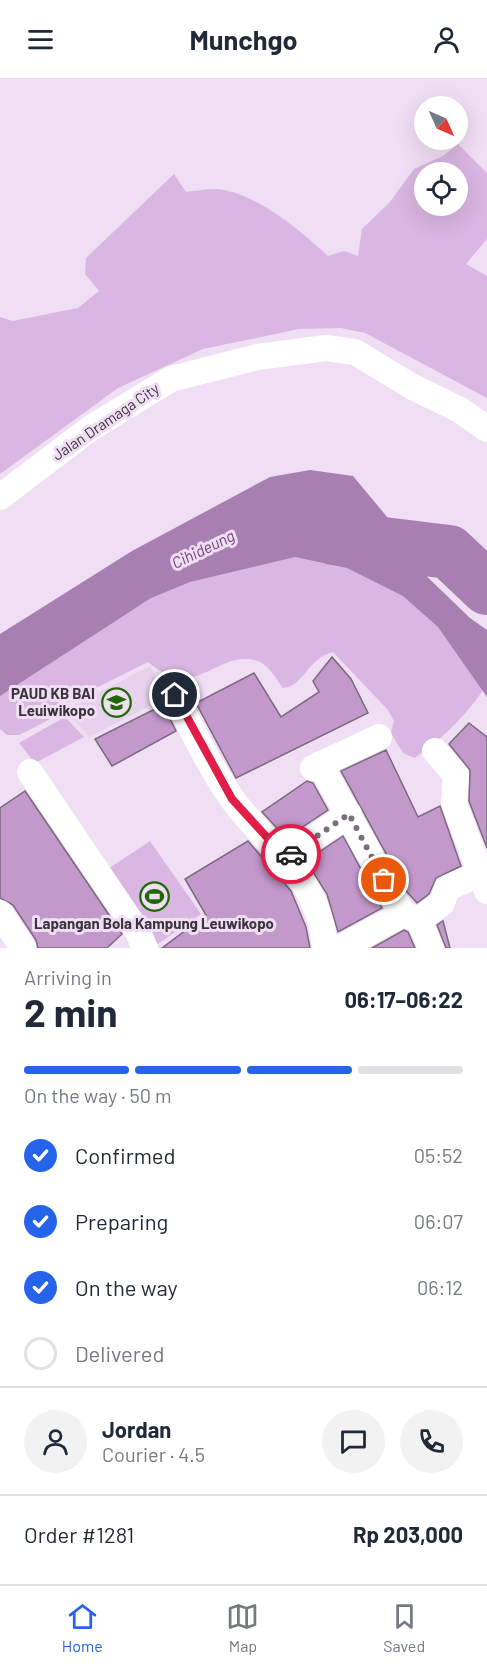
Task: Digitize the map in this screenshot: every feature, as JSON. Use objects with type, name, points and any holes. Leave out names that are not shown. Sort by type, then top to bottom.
[{"type":"street","name":"Jalan Dramaga City","points":[[0,497],[91,428],[171,379],[257,357],[326,348],[355,352],[411,386],[460,410],[487,429]]},
{"type":"street","points":[[175,695],[232,799],[285,857],[311,897],[323,926],[325,948]]},
{"type":"street","points":[[379,737],[316,766],[349,814],[431,948]]},
{"type":"street","points":[[340,948],[442,903],[447,888],[483,882],[454,803],[453,793],[458,780],[456,774],[435,750]]},
{"type":"street","points":[[30,772],[138,932],[145,948]]},
{"type":"street","points":[[285,857],[349,814]]},
{"type":"street","points":[[0,913],[23,948]]},
{"type":"street","points":[[155,948],[161,946],[162,948]]},
{"type":"shaded area","points":[[450,150],[464,150],[487,173],[487,239],[466,264],[487,276],[487,398],[365,333],[341,328],[299,329],[203,349],[118,388],[0,474],[0,317],[13,321],[78,308],[99,291],[85,274],[86,258],[174,174],[186,192],[214,189],[229,191],[260,204],[290,224],[328,256],[344,251],[358,256],[362,229],[389,203],[414,169],[414,216],[468,216],[468,162],[430,162]]},
{"type":"shaded area","points":[[262,534],[414,588],[485,687],[445,734],[415,758],[403,753],[391,733],[394,721],[388,710],[333,652],[315,662],[294,684],[283,688],[269,669],[258,661],[243,659],[193,677],[180,678],[165,673],[148,662],[68,702],[54,717],[19,735],[7,735],[0,729],[0,675]]},
{"type":"shaded area","name":"PAUD KB BAI Leuiwikopo","points":[[150,666],[167,697],[89,737],[65,710]]},
{"type":"shaded area","points":[[65,717],[84,737],[35,763],[19,743]]},
{"type":"shaded area","name":"Lapangan Bola Kampung Leuwikopo","points":[[150,841],[201,914],[152,948],[102,873]]},
{"type":"water","points":[[310,470],[353,476],[398,530],[415,565],[470,618],[487,630],[487,697],[438,627],[403,596],[347,568],[295,557],[190,582],[151,598],[0,696],[0,634],[132,551],[270,477]]},
{"type":"building","points":[[332,657],[351,679],[368,713],[236,778],[196,703],[254,673],[281,717],[319,692],[313,681]]},
{"type":"building","points":[[163,705],[176,731],[112,766],[95,739]]},
{"type":"building","points":[[469,723],[487,737],[487,848],[469,801],[470,770],[449,744]]},
{"type":"building","points":[[386,750],[418,817],[440,806],[461,866],[436,878],[429,894],[417,903],[407,892],[341,771]]},
{"type":"building","points":[[307,781],[313,783],[328,810],[286,838],[262,812]]},
{"type":"building","points":[[25,791],[122,934],[107,948],[38,948],[36,940],[13,905],[0,898],[0,808]]},
{"type":"building","points":[[343,836],[382,908],[338,932],[327,894],[306,861]]},
{"type":"building","points":[[248,841],[291,891],[306,927],[310,948],[162,948],[206,915],[185,879]]},
{"type":"building","points":[[443,921],[450,948],[446,948],[437,925]]},
{"type":"building","points":[[404,930],[408,932],[415,948],[372,948]]},
{"type":"waterway","name":"Cihideung","points":[[334,538],[449,552],[487,588]]},
{"type":"way so far","points":[[291,854],[349,814],[384,880]]},
{"type":"place","name":"PAUD KB BAI Leuiwikopo","points":[[116,703]]},
{"type":"place","name":"Lapangan Bola Kampung Leuwikopo","points":[[154,897]]},
{"type":"route","points":[[175,695],[232,799],[285,857],[291,854]]}]
